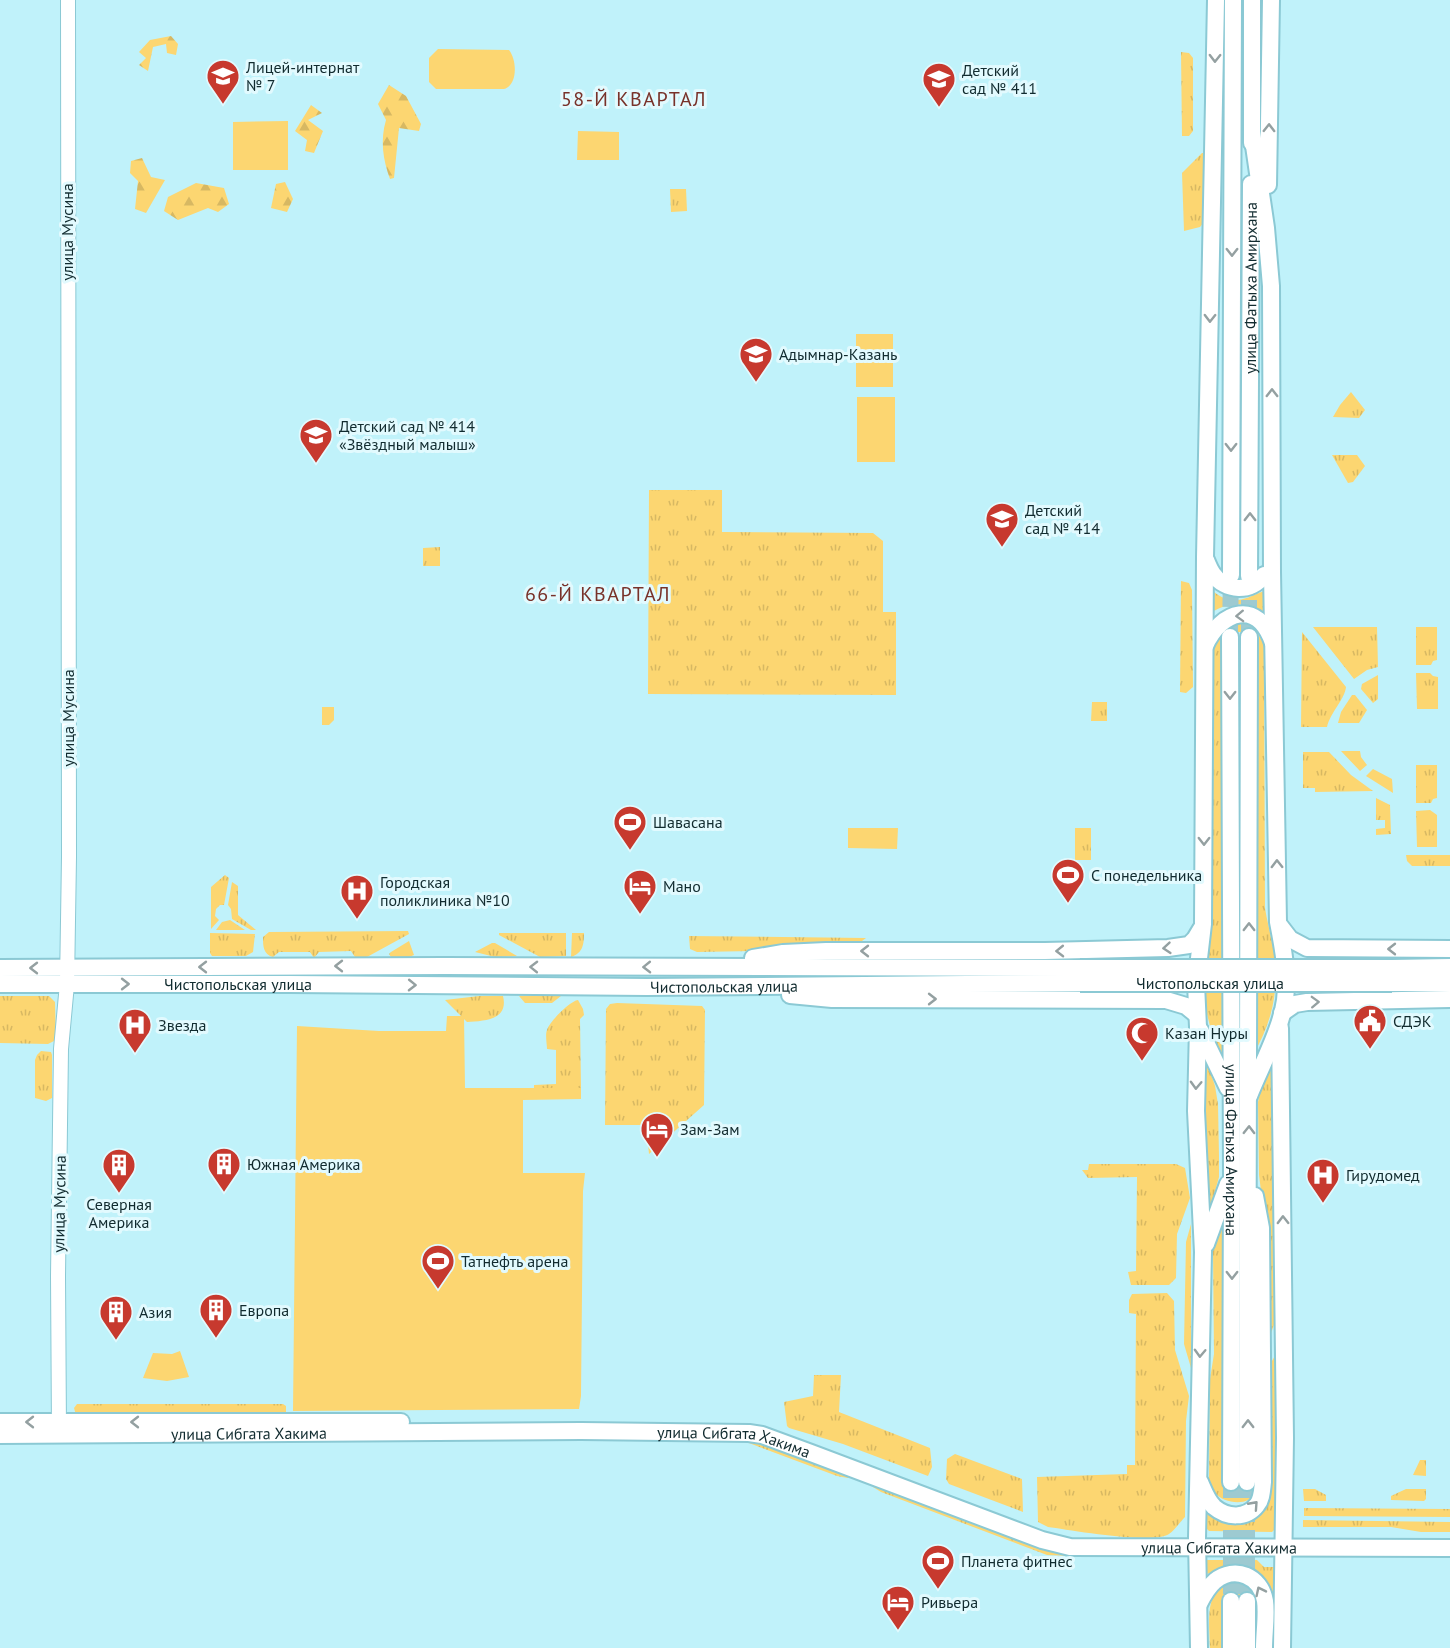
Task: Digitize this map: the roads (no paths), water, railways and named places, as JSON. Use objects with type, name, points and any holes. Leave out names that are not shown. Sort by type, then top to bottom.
[{"type":"main road","points":[[1199,1648],[1197,1542],[1203,1252],[1196,1111],[1198,1021],[1196,984],[1197,958],[1203,924],[1205,557],[1216,0]]},
{"type":"main road","name":"улица Фатыха Амирхана","points":[[1230,575],[1233,0]]},
{"type":"main road","name":"улица Фатыха Амирхана","points":[[1249,576],[1252,0]]},
{"type":"main road","points":[[1266,228],[1270,0]]},
{"type":"main road","points":[[1249,1096],[1281,1017],[1285,999],[1286,970],[1278,922],[1272,556],[1271,286],[1266,228],[1252,132]]},
{"type":"main road","points":[[1212,259],[1233,172]]},
{"type":"main road","points":[[1205,557],[1219,581],[1233,588],[1241,588],[1251,586],[1263,578],[1272,556]]},
{"type":"main road","points":[[1204,647],[1211,632],[1224,620],[1241,614],[1258,620],[1269,632],[1275,647]]},
{"type":"main road","name":"улица Фатыха Амирхана","points":[[1230,637],[1231,1096],[1239,1482],[1249,1096],[1249,637]]},
{"type":"main road","points":[[1278,922],[1290,939],[1307,948],[1450,949]]},
{"type":"main road","points":[[701,966],[783,954],[826,951],[1168,948],[1189,945],[1203,924]]},
{"type":"main road","points":[[1348,949],[1335,959],[1332,972],[1335,986],[1350,1001]]},
{"type":"main road","points":[[1118,950],[1131,956],[1140,978],[1130,995],[1119,999]]},
{"type":"main road","name":"Чистопольская улица","points":[[0,984],[67,976],[701,966],[1080,976]]},
{"type":"main road","name":"Чистопольская улица","points":[[0,968],[67,976],[727,987],[1080,976],[1392,975],[1450,968]]},
{"type":"main road","name":"Чистопольская улица","points":[[1392,975],[1450,983]]},
{"type":"main road","points":[[727,987],[832,999],[1166,1000],[1186,1006],[1198,1021],[1231,1096]]},
{"type":"main road","points":[[1281,1017],[1301,1003],[1450,999]]},
{"type":"main road","points":[[1281,1017],[1285,1330],[1285,1543],[1282,1648]]},
{"type":"main road","points":[[1198,1478],[1205,1494],[1221,1511],[1237,1516],[1244,1515],[1257,1505],[1260,1499],[1263,1482],[1262,1228],[1248,1163]]},
{"type":"main road","points":[[1203,1252],[1232,1172]]},
{"type":"main road","points":[[1263,1356],[1285,1330]]},
{"type":"main road","name":"улица Сибгата Хакима","points":[[0,1422],[59,1429]]},
{"type":"main road","name":"улица Сибгата Хакима","points":[[0,1435],[59,1429],[749,1433],[762,1435],[1055,1544],[1070,1547],[1108,1548],[1197,1542],[1450,1548]]},
{"type":"main road","name":"улица Сибгата Хакима","points":[[1285,1543],[1450,1538]]},
{"type":"main road","points":[[1198,1605],[1209,1588],[1224,1575],[1237,1573],[1251,1577],[1260,1586],[1265,1601],[1264,1648]]},
{"type":"main road","points":[[1231,1648],[1239,1601],[1247,1648]]},
{"type":"street","name":"улица Мусина","points":[[59,1429],[58,1276],[61,1049],[67,976],[69,857],[68,0]]},
{"type":"tunnel","points":[[1230,631],[1231,575]]},
{"type":"tunnel","points":[[1249,576],[1249,637]]},
{"type":"tunnel","points":[[1231,1482],[1231,1601]]},
{"type":"tunnel","points":[[1247,1482],[1247,1601]]},
{"type":"place","name":"Лицей-интернат № 7","points":[[223,105]]},
{"type":"place","name":"Детский сад № 411","points":[[939,108]]},
{"type":"place","name":"Адымнар-Казань","points":[[756,383]]},
{"type":"place","name":"Детский сад № 414 «Звёздный малыш»","points":[[316,464]]},
{"type":"place","name":"Детский сад № 414","points":[[1002,548]]},
{"type":"place","name":"Шавасана","points":[[630,851]]},
{"type":"place","name":"С понедельника","points":[[1068,904]]},
{"type":"place","name":"Мано","points":[[640,915]]},
{"type":"place","name":"Городская поликлиника №10","points":[[357,920]]},
{"type":"place","name":"СДЭК","points":[[1370,1050]]},
{"type":"place","name":"Звезда","points":[[135,1054]]},
{"type":"place","name":"Казан Нуры","points":[[1142,1062]]},
{"type":"place","name":"Зам-Зам","points":[[657,1158]]},
{"type":"place","name":"Южная Америка","points":[[224,1193]]},
{"type":"place","name":"Северная Америка","points":[[119,1194]]},
{"type":"place","name":"Гирудомед","points":[[1323,1204]]},
{"type":"place","name":"Татнефть арена","points":[[438,1290]]},
{"type":"place","name":"Европа","points":[[216,1339]]},
{"type":"place","name":"Азия","points":[[116,1341]]},
{"type":"place","name":"Планета фитнес","points":[[938,1590]]},
{"type":"place","name":"Ривьера","points":[[898,1631]]},
{"type":"district","name":"58-Й КВАРТАЛ","points":[[634,99]]},
{"type":"district","name":"66-Й КВАРТАЛ","points":[[598,594]]}]
